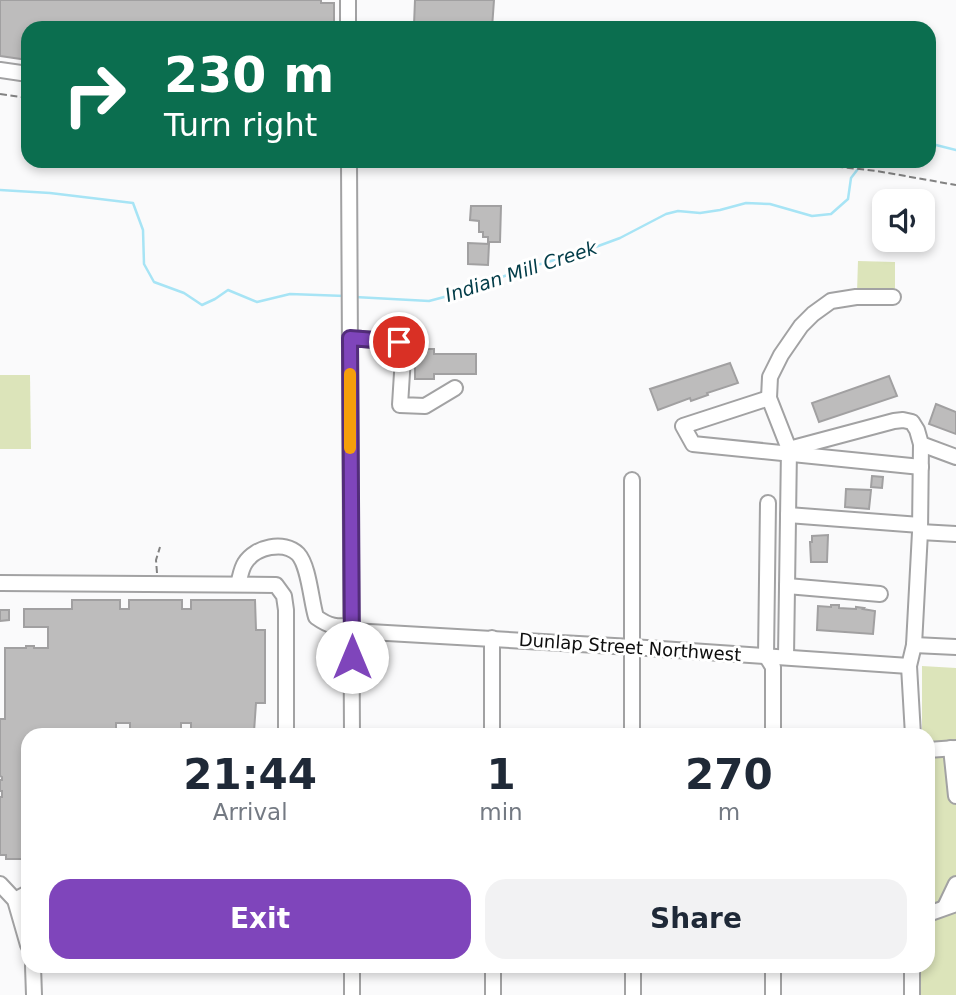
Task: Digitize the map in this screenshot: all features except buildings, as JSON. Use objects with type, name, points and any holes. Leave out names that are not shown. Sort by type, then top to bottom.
[{"type":"street","points":[[348,0],[348,21]]},
{"type":"street","points":[[0,71],[21,73]]},
{"type":"street","points":[[349,168],[352,728]]},
{"type":"street","points":[[786,657],[789,452],[769,398],[770,377],[801,326],[831,301],[856,297],[892,297]]},
{"type":"street","points":[[350,338],[399,342],[403,357],[400,405],[425,406],[455,388]]},
{"type":"street","points":[[769,398],[683,426],[693,444],[921,467]]},
{"type":"street","points":[[789,452],[894,421],[912,422],[917,430],[921,444],[921,467],[914,645],[909,666],[913,728]]},
{"type":"street","points":[[921,444],[956,457]]},
{"type":"street","points":[[632,480],[632,728]]},
{"type":"street","points":[[768,503],[766,656],[773,667],[773,728]]},
{"type":"street","points":[[788,516],[956,534]]},
{"type":"street","name":"Dunlap Street Northwest","points":[[238,584],[245,563],[256,554],[272,546],[285,547],[298,555],[307,572],[316,617],[325,624],[336,627],[909,666]]},
{"type":"street","points":[[0,583],[276,585],[284,596],[286,728]]},
{"type":"street","points":[[787,586],[880,594]]},
{"type":"street","points":[[492,638],[492,728]]},
{"type":"street","points":[[914,645],[956,647]]},
{"type":"street","points":[[935,749],[954,748],[956,796]]},
{"type":"street","points":[[0,884],[21,896]]},
{"type":"street","points":[[951,906],[956,884]]},
{"type":"street","points":[[33,973],[34,995]]},
{"type":"street","points":[[352,973],[352,995]]},
{"type":"street","points":[[493,973],[493,995]]},
{"type":"street","points":[[633,973],[633,995]]},
{"type":"street","points":[[773,973],[774,995]]},
{"type":"street","points":[[912,973],[912,995]]},
{"type":"path","points":[[0,94],[21,97]]},
{"type":"path","points":[[849,168],[956,185]]},
{"type":"path","points":[[158,584],[156,560],[160,547]]},
{"type":"green space","points":[[858,261],[895,262],[895,292],[857,292]]},
{"type":"green space","points":[[0,375],[30,375],[31,449],[0,449]]},
{"type":"green space","points":[[922,666],[956,668],[956,995],[921,995],[921,973],[935,973],[935,728],[922,728]]},
{"type":"waterway","name":"Indian Mill Creek","points":[[936,145],[956,150]]},
{"type":"waterway","name":"Indian Mill Creek","points":[[355,297],[429,301],[467,291],[520,270],[620,238],[666,214],[678,211],[700,213],[746,203],[770,204],[812,216],[831,214],[848,199],[851,178],[859,168]]},
{"type":"waterway","name":"Indian Mill Creek","points":[[0,190],[133,203],[143,230],[144,264],[154,282],[184,293],[202,305],[228,290],[257,302],[290,294],[345,296]]},
{"type":"slow traffic","points":[[350,374],[350,448]]},
{"type":"route","points":[[352,657],[350,338],[399,342]]}]
